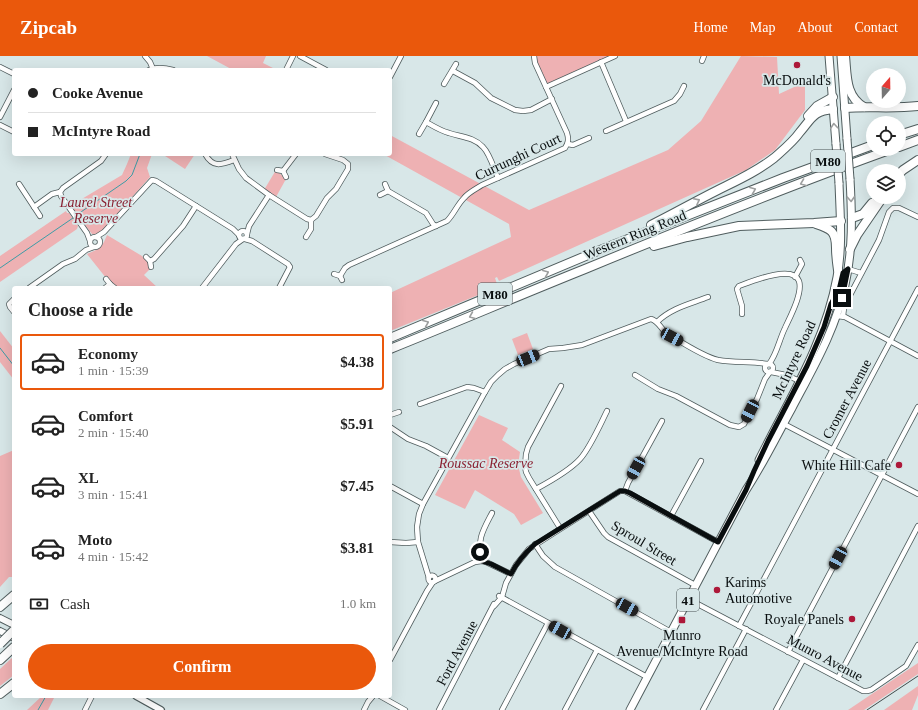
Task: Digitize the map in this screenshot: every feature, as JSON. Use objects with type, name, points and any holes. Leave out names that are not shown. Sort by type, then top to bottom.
[{"type":"highway","points":[[845,56],[849,90],[854,100],[864,107]]},
{"type":"highway","points":[[788,145],[814,108],[832,97]]},
{"type":"highway","points":[[845,108],[891,108],[918,106]]},
{"type":"highway","points":[[600,250],[751,174],[764,166],[788,145],[800,133],[812,116],[820,112],[833,109]]},
{"type":"highway","points":[[906,133],[918,129]]},
{"type":"highway","points":[[906,144],[918,140]]},
{"type":"highway","name":"Western Ring Road","points":[[392,337],[600,250],[783,178],[866,148]]},
{"type":"highway","name":"Western Ring Road","points":[[392,348],[725,212],[873,156]]},
{"type":"highway","points":[[906,168],[918,160]]},
{"type":"highway","points":[[852,218],[860,216],[871,204]]},
{"type":"highway","points":[[850,249],[856,235],[877,204]]},
{"type":"highway","points":[[585,268],[638,250],[716,230],[738,226],[841,221]]},
{"type":"highway","points":[[814,223],[829,229],[834,234],[838,270]]},
{"type":"highway","points":[[0,602],[12,596]]},
{"type":"highway","points":[[0,607],[12,597]]},
{"type":"highway","points":[[0,644],[12,632]]},
{"type":"highway","points":[[0,660],[12,648]]},
{"type":"highway","points":[[0,694],[12,685]]},
{"type":"main road","name":"41","points":[[829,56],[841,221],[838,270],[831,304]]},
{"type":"main road","name":"41","points":[[841,56],[852,218],[848,269]]},
{"type":"main road","points":[[833,109],[845,108]]},
{"type":"main road","points":[[841,221],[852,218]]},
{"type":"main road","points":[[831,304],[839,290],[843,273],[848,269]]},
{"type":"main road","name":"McIntyre Road","points":[[802,382],[822,351],[840,316],[848,269]]},
{"type":"main road","name":"McIntyre Road","points":[[630,710],[746,490],[757,465],[782,422],[802,382],[829,313],[831,304]]},
{"type":"main road","points":[[829,313],[840,316]]},
{"type":"main road","points":[[0,618],[12,624]]},
{"type":"main road","points":[[0,631],[12,637]]},
{"type":"street","points":[[145,56],[150,62],[151,68]]},
{"type":"street","points":[[287,68],[293,56]]},
{"type":"street","points":[[300,56],[322,68]]},
{"type":"street","points":[[392,73],[400,56]]},
{"type":"street","points":[[534,56],[535,62],[567,133],[569,139],[568,144]]},
{"type":"street","points":[[546,87],[615,56]]},
{"type":"street","points":[[702,61],[704,56]]},
{"type":"street","points":[[601,62],[626,121]]},
{"type":"street","points":[[444,84],[456,64]]},
{"type":"street","points":[[0,67],[12,73]]},
{"type":"street","points":[[453,71],[475,83],[491,98],[515,110],[531,110],[552,99]]},
{"type":"street","points":[[606,131],[674,100],[680,94],[684,86]]},
{"type":"street","points":[[0,117],[12,94]]},
{"type":"street","points":[[419,134],[436,103]]},
{"type":"street","points":[[426,122],[448,133],[474,140],[483,147],[498,178]]},
{"type":"street","points":[[0,124],[12,131]]},
{"type":"street","name":"Currunghi Court","points":[[334,274],[341,278],[345,268],[349,265],[447,221],[453,216],[464,198],[482,185],[565,148],[568,144],[573,145],[589,138]]},
{"type":"street","points":[[34,207],[52,194],[60,192],[63,188],[100,161],[104,156]]},
{"type":"street","points":[[206,156],[216,164],[222,164],[234,160]]},
{"type":"street","points":[[233,156],[246,178],[269,195],[307,219],[312,220]]},
{"type":"street","points":[[283,171],[294,156]]},
{"type":"street","points":[[306,237],[311,229],[312,220],[327,198],[336,189],[348,169],[348,164],[343,160],[331,156]]},
{"type":"street","points":[[277,170],[283,171]]},
{"type":"street","points":[[283,171],[286,177]]},
{"type":"street","points":[[86,250],[92,238],[104,232],[152,180],[156,181],[288,264],[290,267],[280,286]]},
{"type":"street","points":[[19,184],[40,216]]},
{"type":"street","points":[[385,184],[388,191],[426,213],[436,226]]},
{"type":"street","points":[[380,195],[388,191]]},
{"type":"street","points":[[60,192],[61,196],[87,233],[90,242],[94,246]]},
{"type":"street","points":[[204,286],[243,235],[269,195]]},
{"type":"street","points":[[151,267],[148,259],[154,258],[183,226],[196,206]]},
{"type":"street","name":"McIntyre Road","points":[[840,316],[881,235],[888,214],[893,208],[902,209],[918,217]]},
{"type":"street","points":[[32,286],[63,264],[75,259],[86,250],[98,245],[104,232]]},
{"type":"street","points":[[87,233],[99,239],[100,242]]},
{"type":"street","points":[[795,277],[802,264],[800,260]]},
{"type":"street","points":[[848,269],[861,273]]},
{"type":"street","points":[[635,375],[658,389],[673,395],[730,425],[739,426],[744,424],[757,399],[782,333],[796,304],[799,286],[798,279],[790,274],[768,276],[739,286],[737,291],[742,306],[742,314]]},
{"type":"street","points":[[106,279],[112,286]]},
{"type":"street","name":"Cromer Avenue","points":[[739,626],[918,288]]},
{"type":"street","points":[[657,322],[665,314],[672,310],[708,297]]},
{"type":"street","points":[[12,301],[9,304],[12,310]]},
{"type":"street","points":[[840,316],[918,356]]},
{"type":"street","points":[[392,656],[432,579],[426,567],[418,542],[418,521],[423,504],[491,382],[505,369],[549,349],[582,345],[653,320],[657,322],[668,334],[708,356],[723,360],[752,362],[802,382]]},
{"type":"street","points":[[560,528],[526,472],[525,460],[528,447],[561,386]]},
{"type":"street","points":[[420,404],[467,387],[485,392]]},
{"type":"street","points":[[788,652],[918,407]]},
{"type":"street","points":[[536,489],[571,467],[580,459],[607,411]]},
{"type":"street","points":[[392,414],[399,412]]},
{"type":"street","points":[[662,421],[625,491],[718,542]]},
{"type":"street","points":[[782,422],[918,494]]},
{"type":"street","points":[[392,428],[408,439],[426,446],[448,458]]},
{"type":"street","points":[[671,516],[701,461]]},
{"type":"street","points":[[392,487],[423,504]]},
{"type":"street","name":"Ford Avenue","points":[[439,710],[495,602],[501,596],[501,590],[525,554],[535,544],[560,528],[620,491],[625,491]]},
{"type":"street","name":"Sproul Street","points":[[589,510],[608,537],[695,586]]},
{"type":"street","points":[[482,561],[480,539],[492,513]]},
{"type":"street","points":[[838,678],[918,526]]},
{"type":"street","points":[[392,542],[418,542]]},
{"type":"street","points":[[535,544],[549,562],[555,567],[671,632]]},
{"type":"street","points":[[432,579],[444,576],[475,562],[482,561],[511,574]]},
{"type":"street","points":[[501,596],[647,677]]},
{"type":"street","name":"Munro Avenue","points":[[688,599],[860,690],[872,690],[903,668],[910,660],[918,645]]},
{"type":"street","points":[[502,710],[548,623]]},
{"type":"street","points":[[703,710],[746,629]]},
{"type":"street","points":[[565,710],[596,650]]},
{"type":"street","points":[[776,710],[803,660]]},
{"type":"street","points":[[85,710],[91,698]]},
{"type":"street","points":[[140,698],[161,710]]},
{"type":"street","points":[[364,710],[369,698]]},
{"type":"street","points":[[368,702],[371,698]]},
{"type":"street","points":[[384,698],[405,710]]},
{"type":"green space","points":[[207,56],[266,56],[263,63],[273,68],[229,68]]},
{"type":"green space","points":[[536,56],[609,56],[547,84],[536,60]]},
{"type":"green space","points":[[741,56],[777,57],[779,94],[805,82],[805,110],[775,150],[746,170],[499,281],[497,277],[495,278],[498,287],[392,330],[392,292],[511,237],[509,224],[387,156],[392,156],[392,136],[529,210],[668,150],[701,121]]},
{"type":"green space","name":"Laurel Street Reserve","points":[[130,156],[151,156],[147,168],[150,177],[100,233],[97,235],[92,234],[70,206],[122,175]]},
{"type":"green space","points":[[165,156],[194,156],[185,169]]},
{"type":"green space","points":[[276,170],[286,179],[276,197],[264,190]]},
{"type":"green space","points":[[66,211],[78,226],[77,229],[0,282],[0,256]]},
{"type":"green space","points":[[107,235],[142,256],[152,267],[144,275],[156,286],[112,286],[87,254],[100,248]]},
{"type":"green space","points":[[0,331],[12,346],[12,377],[0,362]]},
{"type":"green space","points":[[527,333],[533,349],[518,355],[512,339]]},
{"type":"green space","name":"Roussac Reserve","points":[[479,415],[508,428],[502,440],[520,452],[518,465],[521,477],[543,513],[521,525],[514,514],[475,490],[465,509],[435,495]]},
{"type":"green space","points":[[12,451],[12,577],[9,577],[0,587],[0,456]]},
{"type":"green space","points":[[12,658],[12,677],[0,686],[0,669]]},
{"type":"green space","points":[[918,663],[918,674],[864,710],[848,710]]},
{"type":"green space","points":[[918,686],[918,695],[912,710],[884,710]]},
{"type":"green space","points":[[40,698],[54,698],[48,710],[27,710]]},
{"type":"waterway","points":[[78,214],[126,181],[132,175],[139,156]]},
{"type":"waterway","points":[[0,268],[73,218]]},
{"type":"waterway","points":[[0,348],[12,363]]},
{"type":"waterway","points":[[38,710],[45,698]]},
{"type":"railway","points":[[867,710],[918,676]]},
{"type":"place","name":"McDonald's","points":[[797,65]]},
{"type":"place","name":"White Hill Cafe","points":[[899,465]]},
{"type":"place","name":"Karims Automotive","points":[[717,590]]},
{"type":"place","name":"Royale Panels","points":[[852,619]]},
{"type":"place","name":"Munro Avenue/McIntyre Road","points":[[682,620]]},
{"type":"route","points":[[480,552],[482,561],[511,574],[516,565],[535,544],[623,490],[718,542],[746,490],[768,441],[807,366],[824,327],[831,304],[839,290],[841,277],[848,269],[842,298]]}]
